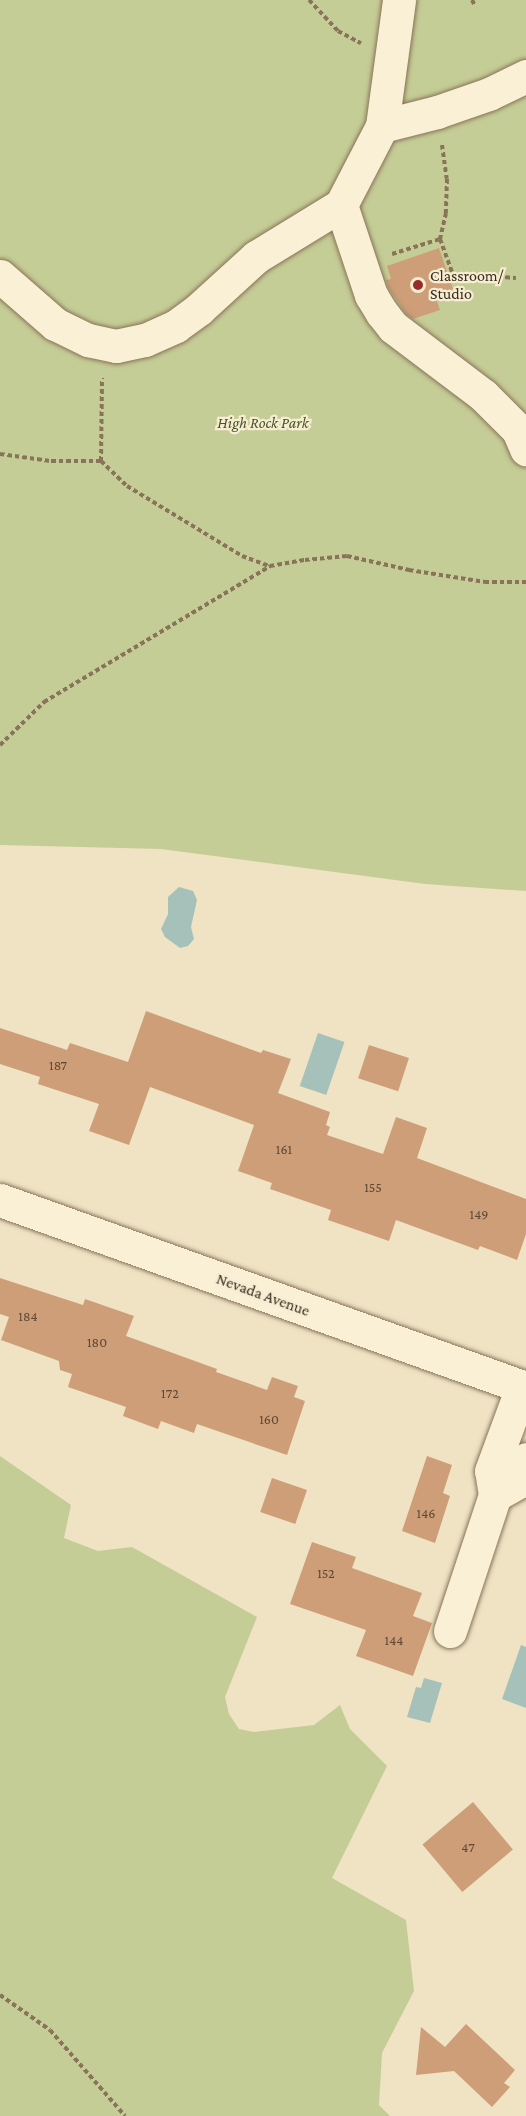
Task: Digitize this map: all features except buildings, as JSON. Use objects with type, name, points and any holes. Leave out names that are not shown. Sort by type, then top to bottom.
[{"type":"street","points":[[0,276],[55,324],[88,340],[116,345],[145,340],[176,326],[199,309],[256,257],[341,205],[382,126],[399,0]]},
{"type":"street","points":[[382,126],[437,112],[489,94],[526,76]]},
{"type":"street","points":[[341,205],[371,295],[393,327],[483,395],[518,430],[526,449]]},
{"type":"street","name":"Nevada Avenue","points":[[0,1200],[524,1388]]},
{"type":"street","points":[[450,1631],[495,1495],[491,1471],[524,1388]]},
{"type":"street","points":[[495,1495],[518,1482],[526,1459]]},
{"type":"path","points":[[309,0],[338,31],[353,40],[392,55]]},
{"type":"path","points":[[472,0],[475,6]]},
{"type":"path","points":[[437,112],[447,179],[446,213],[440,239],[453,274],[516,278]]},
{"type":"path","points":[[360,263],[440,239]]},
{"type":"path","points":[[98,342],[103,400],[101,461]]},
{"type":"path","points":[[0,454],[51,461],[101,461],[127,486],[242,556],[270,566]]},
{"type":"path","points":[[0,745],[44,702],[270,566],[347,556],[409,570],[485,582],[526,582]]},
{"type":"path","points":[[0,1995],[51,2030],[125,2116]]},
{"type":"green space","name":"High Rock Park","points":[[0,0],[526,0],[526,891],[425,884],[161,849],[0,845]]},
{"type":"green space","points":[[0,1456],[71,1505],[64,1538],[98,1551],[132,1547],[257,1617],[225,1697],[229,1714],[239,1729],[254,1732],[314,1725],[340,1705],[350,1729],[387,1766],[332,1878],[406,1920],[414,1991],[382,2053],[379,2105],[390,2116],[0,2116]]},
{"type":"water","points":[[179,887],[193,891],[197,900],[191,927],[194,939],[188,946],[180,948],[165,937],[161,929],[168,914],[168,897]]},
{"type":"water","points":[[318,1033],[344,1042],[326,1095],[300,1086]]},
{"type":"water","points":[[521,1645],[526,1647],[526,1708],[502,1699]]},
{"type":"water","points":[[424,1678],[442,1683],[430,1723],[407,1717],[416,1687],[421,1688]]},
{"type":"place","name":"Classroom/ Studio","points":[[418,285]]}]
